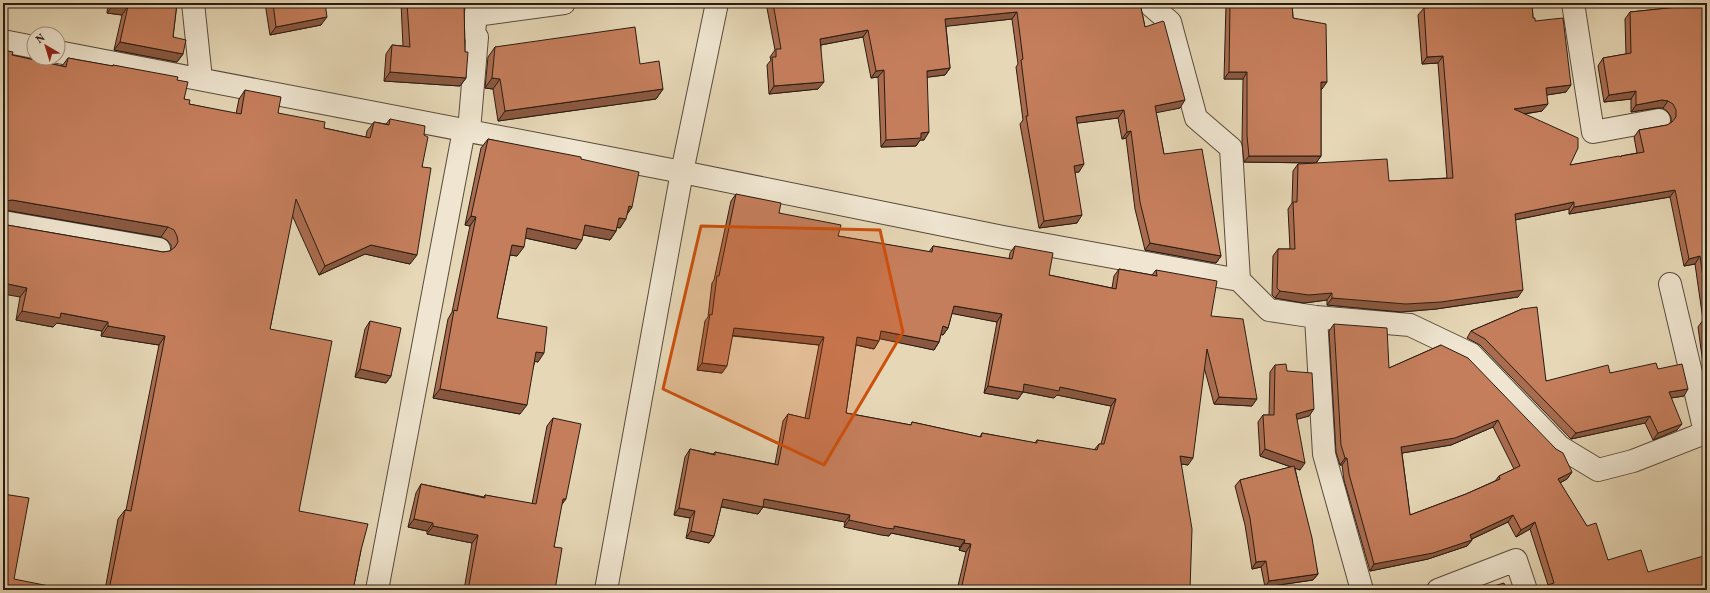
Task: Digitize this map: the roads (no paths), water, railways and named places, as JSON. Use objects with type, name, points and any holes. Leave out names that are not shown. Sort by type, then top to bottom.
[{"type":"street","points":[[193,3],[202,79]]},
{"type":"street","points":[[377,590],[466,130],[477,37],[474,33],[477,9],[564,3]]},
{"type":"street","points":[[606,590],[682,172],[716,3]]},
{"type":"street","points":[[1148,3],[1170,22],[1196,118],[1231,148],[1239,280]]},
{"type":"street","points":[[1573,3],[1593,132],[1659,120]]},
{"type":"street","points":[[3,41],[26,45]]},
{"type":"street","points":[[66,54],[682,172],[1003,237],[1239,280],[1269,310],[1316,318],[1410,325],[1471,354],[1560,447],[1598,470],[1633,461],[1706,432],[1670,284]]},
{"type":"street","points":[[3,222],[159,249]]},
{"type":"street","points":[[1316,318],[1324,454],[1362,590]]},
{"type":"street","points":[[1438,590],[1516,560],[1526,590]]}]
